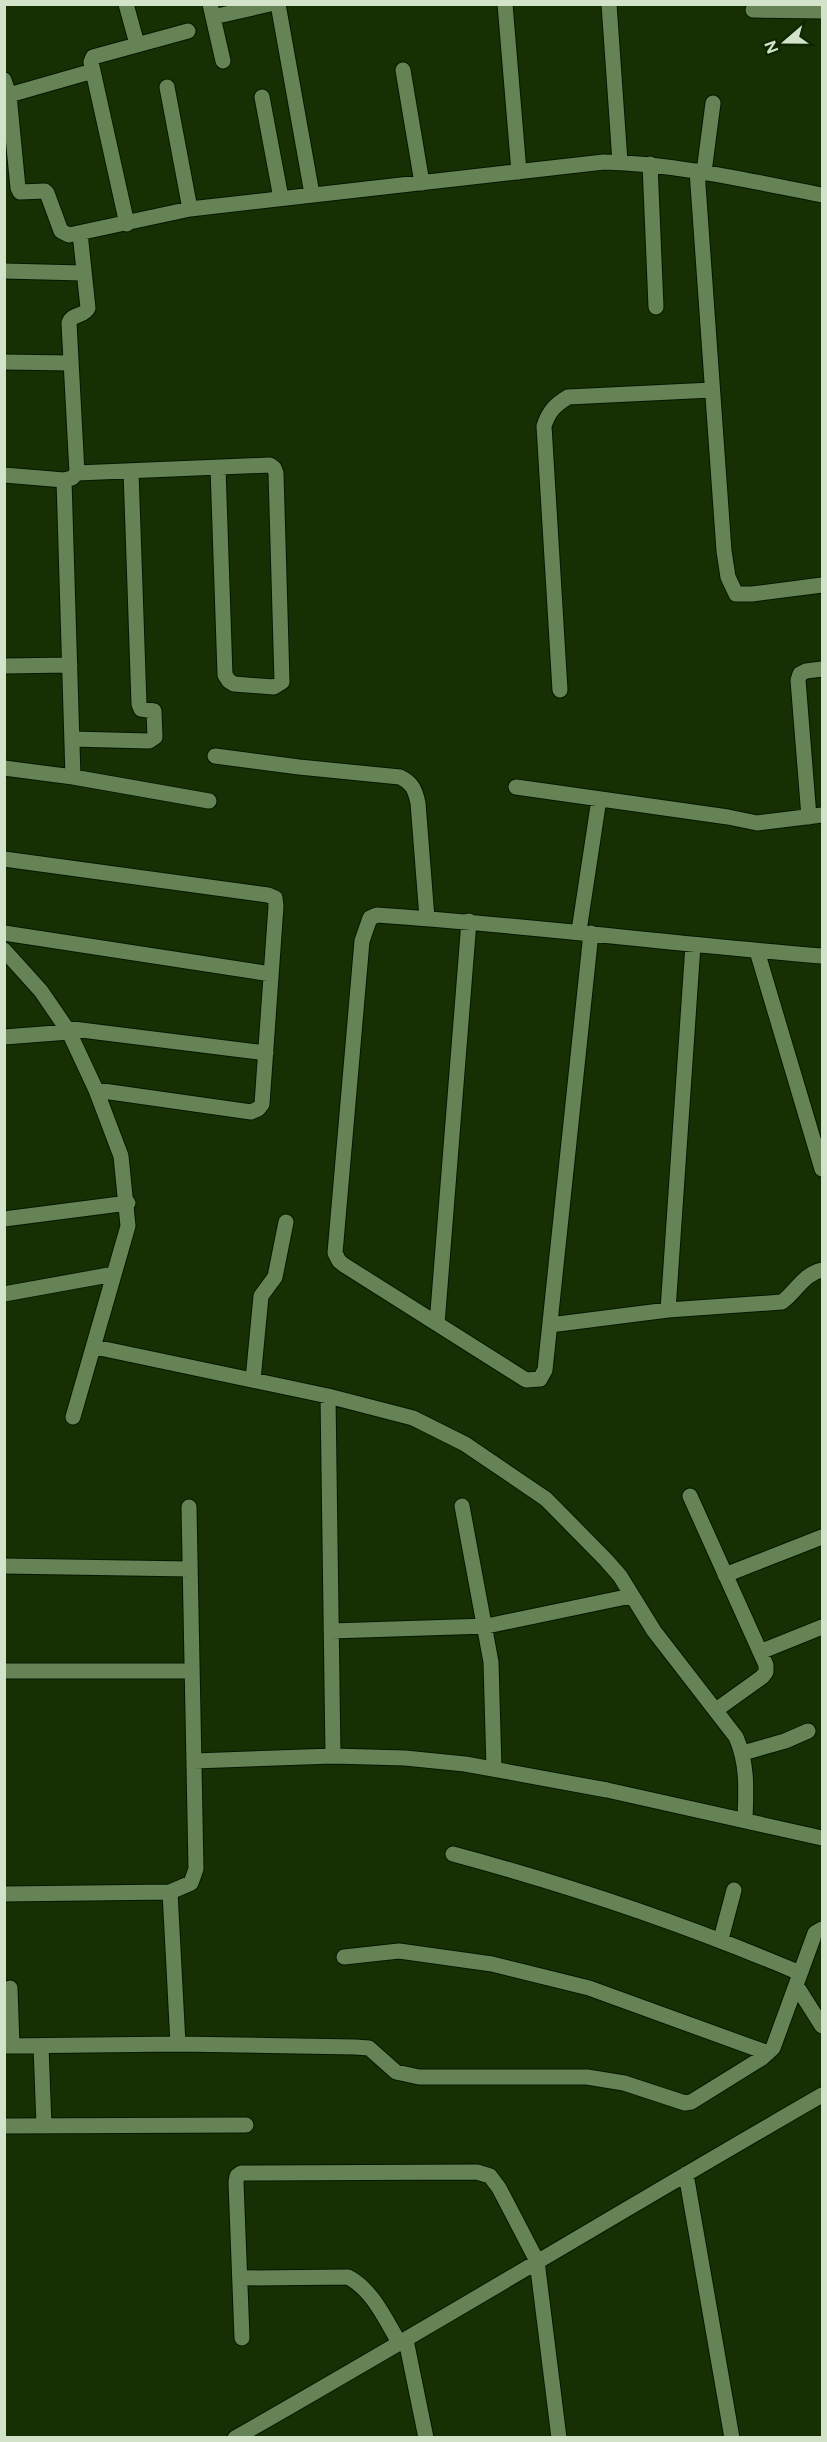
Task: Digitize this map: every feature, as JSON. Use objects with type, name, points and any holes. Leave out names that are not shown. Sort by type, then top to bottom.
[{"type":"street","points":[[126,4],[137,44]]},
{"type":"street","points":[[222,61],[212,11],[270,4]]},
{"type":"street","points":[[278,4],[312,194]]},
{"type":"street","points":[[505,4],[519,172]]},
{"type":"street","points":[[609,4],[620,162]]},
{"type":"street","points":[[753,10],[822,11]]},
{"type":"street","points":[[127,224],[93,71],[93,57],[188,31]]},
{"type":"street","points":[[404,70],[422,183]]},
{"type":"street","points":[[93,71],[7,87],[14,166],[20,192],[45,191],[49,196],[61,231],[69,235],[127,224],[190,208],[604,162],[650,164],[700,171],[822,195]]},
{"type":"street","points":[[167,87],[190,208]]},
{"type":"street","points":[[262,97],[281,198]]},
{"type":"street","points":[[713,103],[700,171],[712,390],[728,577],[736,594],[822,585]]},
{"type":"street","points":[[650,164],[656,308]]},
{"type":"street","points":[[73,777],[70,665],[69,322],[73,316],[88,308],[80,233]]},
{"type":"street","points":[[4,271],[83,273]]},
{"type":"street","points":[[4,362],[70,363]]},
{"type":"street","points":[[560,690],[544,426],[548,413],[556,404],[568,397],[712,390]]},
{"type":"street","points":[[4,475],[70,477],[131,471],[270,465],[274,468],[276,473],[282,682],[274,687],[234,684],[228,681],[225,675],[218,468]]},
{"type":"street","points":[[72,739],[149,741],[155,737],[154,711],[141,710],[139,704],[131,471]]},
{"type":"street","points":[[4,666],[70,665]]},
{"type":"street","points":[[516,787],[757,823],[816,816],[798,680],[800,674],[806,670],[822,669]]},
{"type":"street","points":[[215,756],[400,777],[409,781],[415,789],[418,803],[427,918]]},
{"type":"street","points":[[4,768],[73,777],[209,801]]},
{"type":"street","points":[[599,799],[585,932],[550,1325],[545,1370],[540,1379],[526,1380],[344,1265],[335,1253],[362,941],[370,918],[377,915],[469,921],[585,932],[693,945],[822,956]]},
{"type":"street","points":[[4,859],[268,895],[274,898],[276,906],[266,1053],[262,1104],[258,1109],[251,1112],[96,1090]]},
{"type":"street","points":[[437,1324],[469,921]]},
{"type":"street","points":[[4,933],[271,974]]},
{"type":"street","points":[[668,1310],[693,945]]},
{"type":"street","points":[[4,950],[41,991],[67,1030],[96,1090],[121,1156],[128,1203],[128,1226],[73,1417]]},
{"type":"street","points":[[757,951],[822,1169]]},
{"type":"street","points":[[4,1037],[67,1030],[266,1053]]},
{"type":"street","points":[[4,1219],[128,1203]]},
{"type":"street","points":[[253,1380],[261,1296],[275,1277],[286,1222]]},
{"type":"street","points":[[550,1325],[668,1310],[782,1302],[792,1295],[808,1276],[822,1270]]},
{"type":"street","points":[[4,1294],[114,1274]]},
{"type":"street","points":[[95,1347],[328,1396],[413,1418],[465,1444],[512,1474],[546,1499],[620,1576],[654,1631],[736,1737],[743,1753],[746,1775],[745,1820]]},
{"type":"street","points":[[328,1396],[333,1756]]},
{"type":"street","points":[[690,1496],[766,1665],[766,1672],[716,1710]]},
{"type":"street","points":[[462,1506],[491,1662],[494,1769]]},
{"type":"street","points":[[4,1894],[170,1892],[191,1883],[196,1869],[189,1507]]},
{"type":"street","points":[[725,1575],[822,1537]]},
{"type":"street","points":[[4,1566],[190,1569]]},
{"type":"street","points":[[331,1631],[483,1626],[631,1596]]},
{"type":"street","points":[[760,1652],[822,1627]]},
{"type":"street","points":[[4,1671],[192,1671]]},
{"type":"street","points":[[743,1753],[785,1741],[808,1731]]},
{"type":"street","points":[[194,1761],[333,1756],[405,1758],[465,1764],[607,1790],[822,1838]]},
{"type":"street","points":[[453,1854],[539,1877],[721,1939],[798,1979],[822,2026]]},
{"type":"street","points":[[721,1939],[734,1890]]},
{"type":"street","points":[[170,1892],[177,2044]]},
{"type":"street","points":[[10,1988],[8,2046],[177,2044],[369,2048],[396,2072],[419,2077],[587,2077],[624,2084],[685,2103],[691,2102],[774,2048],[815,1933],[822,1929]]},
{"type":"street","points":[[344,1957],[399,1952],[492,1964],[589,1988],[768,2053]]},
{"type":"street","points":[[41,2046],[44,2126]]},
{"type":"street","points":[[235,2438],[403,2342],[822,2095]]},
{"type":"street","points":[[4,2127],[246,2125]]},
{"type":"street","points":[[242,2338],[236,2182],[237,2176],[241,2173],[477,2172],[490,2176],[499,2188],[537,2261],[559,2438]]},
{"type":"street","points":[[686,2174],[732,2438]]},
{"type":"street","points":[[241,2278],[348,2277],[358,2282],[403,2342],[426,2438]]}]
